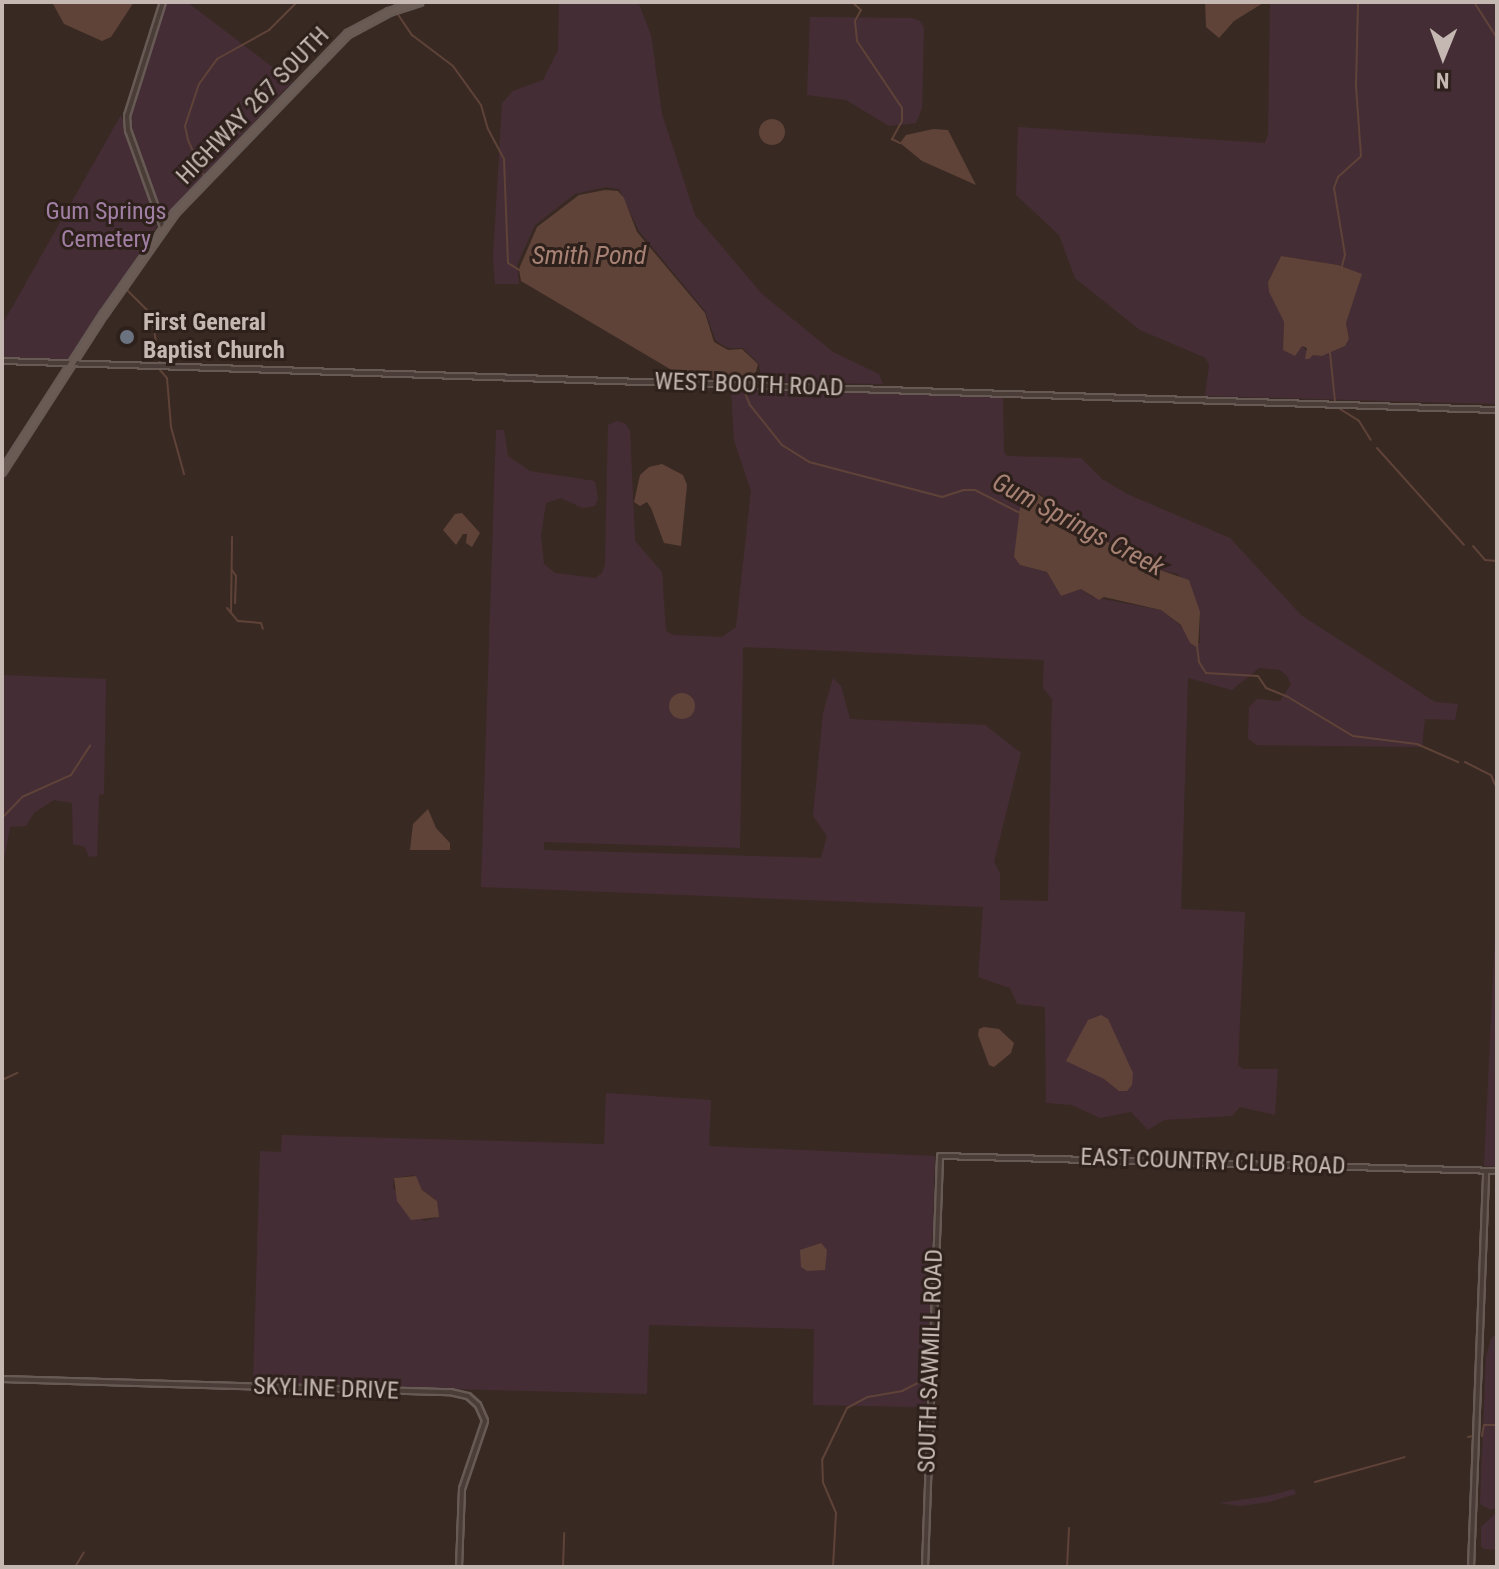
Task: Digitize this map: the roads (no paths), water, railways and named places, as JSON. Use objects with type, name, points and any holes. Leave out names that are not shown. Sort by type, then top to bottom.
[{"type":"main road","name":"HIGHWAY 267 SOUTH","points":[[2,472],[163,227],[221,162],[348,34],[389,12],[419,2]]},
{"type":"street","points":[[163,2],[127,116],[128,130],[163,227]]},
{"type":"street","name":"WEST BOOTH ROAD","points":[[2,361],[1497,410]]},
{"type":"street","name":"EAST COUNTRY CLUB ROAD","points":[[940,1156],[1497,1171]]},
{"type":"street","name":"SOUTH SAWMILL ROAD","points":[[925,1567],[940,1156]]},
{"type":"street","points":[[1471,1567],[1486,1171]]},
{"type":"street","name":"SKYLINE DRIVE","points":[[2,1379],[450,1392],[468,1396],[478,1405],[485,1421],[462,1489],[459,1567]]},
{"type":"water","points":[[52,2],[134,2],[111,37],[102,41],[64,24]]},
{"type":"water","points":[[1205,2],[1263,3],[1234,21],[1219,38],[1206,27]]},
{"type":"water","points":[[772,119],[781,123],[785,132],[781,141],[772,145],[763,141],[759,132],[763,123]]},
{"type":"water","points":[[933,129],[948,130],[976,185],[922,161],[900,143],[906,135]]},
{"type":"water","name":"Smith Pond","points":[[618,191],[624,198],[637,232],[705,313],[714,342],[728,350],[742,349],[758,364],[754,379],[698,378],[675,372],[521,281],[519,269],[537,227],[579,195]]},
{"type":"water","points":[[1281,256],[1338,265],[1362,274],[1346,323],[1349,339],[1345,346],[1322,356],[1313,355],[1309,359],[1305,359],[1307,348],[1302,346],[1295,356],[1283,350],[1284,322],[1269,292],[1268,282]]},
{"type":"water","points":[[662,464],[683,475],[687,485],[681,546],[664,543],[647,502],[640,506],[634,502],[640,475],[649,467]]},
{"type":"water","points":[[1034,491],[1094,535],[1121,549],[1125,558],[1189,580],[1200,612],[1198,648],[1190,643],[1181,625],[1161,610],[1104,597],[1099,600],[1081,589],[1061,596],[1047,572],[1020,565],[1014,557],[1021,500],[1025,494]]},
{"type":"water","points":[[462,513],[480,533],[472,547],[466,543],[467,534],[463,534],[456,545],[443,530],[455,514]]},
{"type":"water","points":[[682,693],[691,697],[695,706],[691,715],[682,719],[673,715],[669,706],[673,697]]},
{"type":"water","points":[[428,809],[436,828],[450,843],[450,850],[410,850],[413,824]]},
{"type":"water","points":[[1101,1015],[1108,1019],[1133,1073],[1132,1085],[1127,1091],[1119,1091],[1104,1079],[1066,1061],[1088,1020]]},
{"type":"water","points":[[979,1029],[999,1029],[1014,1043],[1011,1053],[994,1067],[989,1065],[978,1035]]},
{"type":"water","points":[[416,1176],[422,1190],[437,1201],[439,1217],[411,1220],[397,1201],[394,1178]]},
{"type":"water","points":[[821,1243],[827,1250],[825,1270],[807,1271],[801,1267],[800,1250]]},
{"type":"waterway","points":[[204,176],[185,126],[199,84],[217,59],[269,30],[297,2]]},
{"type":"waterway","name":"Gum Springs Creek","points":[[393,2],[395,6]]},
{"type":"waterway","points":[[852,2],[861,10],[855,21],[857,41],[902,108],[902,121],[892,139],[900,143]]},
{"type":"waterway","points":[[1342,266],[1345,255],[1334,188],[1338,177],[1361,156],[1356,86],[1358,2]]},
{"type":"waterway","points":[[1474,2],[1497,38]]},
{"type":"waterway","name":"Gum Springs Creek","points":[[397,13],[412,35],[453,66],[481,105],[488,129],[504,159],[508,263],[519,270]]},
{"type":"waterway","points":[[180,214],[209,183]]},
{"type":"waterway","points":[[148,258],[178,217]]},
{"type":"waterway","points":[[145,263],[127,290],[151,314],[160,363]]},
{"type":"waterway","points":[[1330,353],[1335,401]]},
{"type":"waterway","points":[[160,370],[167,378],[171,427],[184,474]]},
{"type":"waterway","name":"Gum Springs Creek","points":[[743,388],[750,405],[782,445],[809,462],[942,497],[963,490],[975,490],[1020,513]]},
{"type":"waterway","points":[[1340,409],[1359,421],[1371,440]]},
{"type":"waterway","points":[[1377,448],[1464,545]]},
{"type":"waterway","points":[[231,612],[232,537]]},
{"type":"waterway","points":[[1473,546],[1485,560],[1497,561]]},
{"type":"waterway","points":[[232,570],[236,576],[235,603]]},
{"type":"waterway","points":[[227,608],[238,621],[261,623],[263,629]]},
{"type":"waterway","name":"Gum Springs Creek","points":[[1197,646],[1199,662],[1206,673],[1258,676],[1266,688],[1288,697],[1353,736],[1417,744],[1458,762]]},
{"type":"waterway","points":[[2,818],[22,797],[71,775],[90,746]]},
{"type":"waterway","name":"Gum Springs Creek","points":[[1465,762],[1491,775],[1497,789]]},
{"type":"waterway","points":[[2,1080],[17,1073]]},
{"type":"waterway","points":[[833,1567],[836,1513],[823,1483],[822,1460],[847,1408],[868,1397],[902,1391],[928,1378]]},
{"type":"waterway","points":[[1482,1436],[1484,1425],[1497,1425]]},
{"type":"waterway","points":[[1468,1437],[1473,1436]]},
{"type":"waterway","points":[[1315,1482],[1405,1457]]},
{"type":"waterway","points":[[1067,1567],[1069,1528]]},
{"type":"waterway","points":[[563,1567],[564,1533]]},
{"type":"waterway","points":[[75,1567],[84,1552]]},
{"type":"place","name":"First General Baptist Church","points":[[127,337]]},
{"type":"park label","name":"Gum Springs Cemetery","points":[[106,226]]}]
